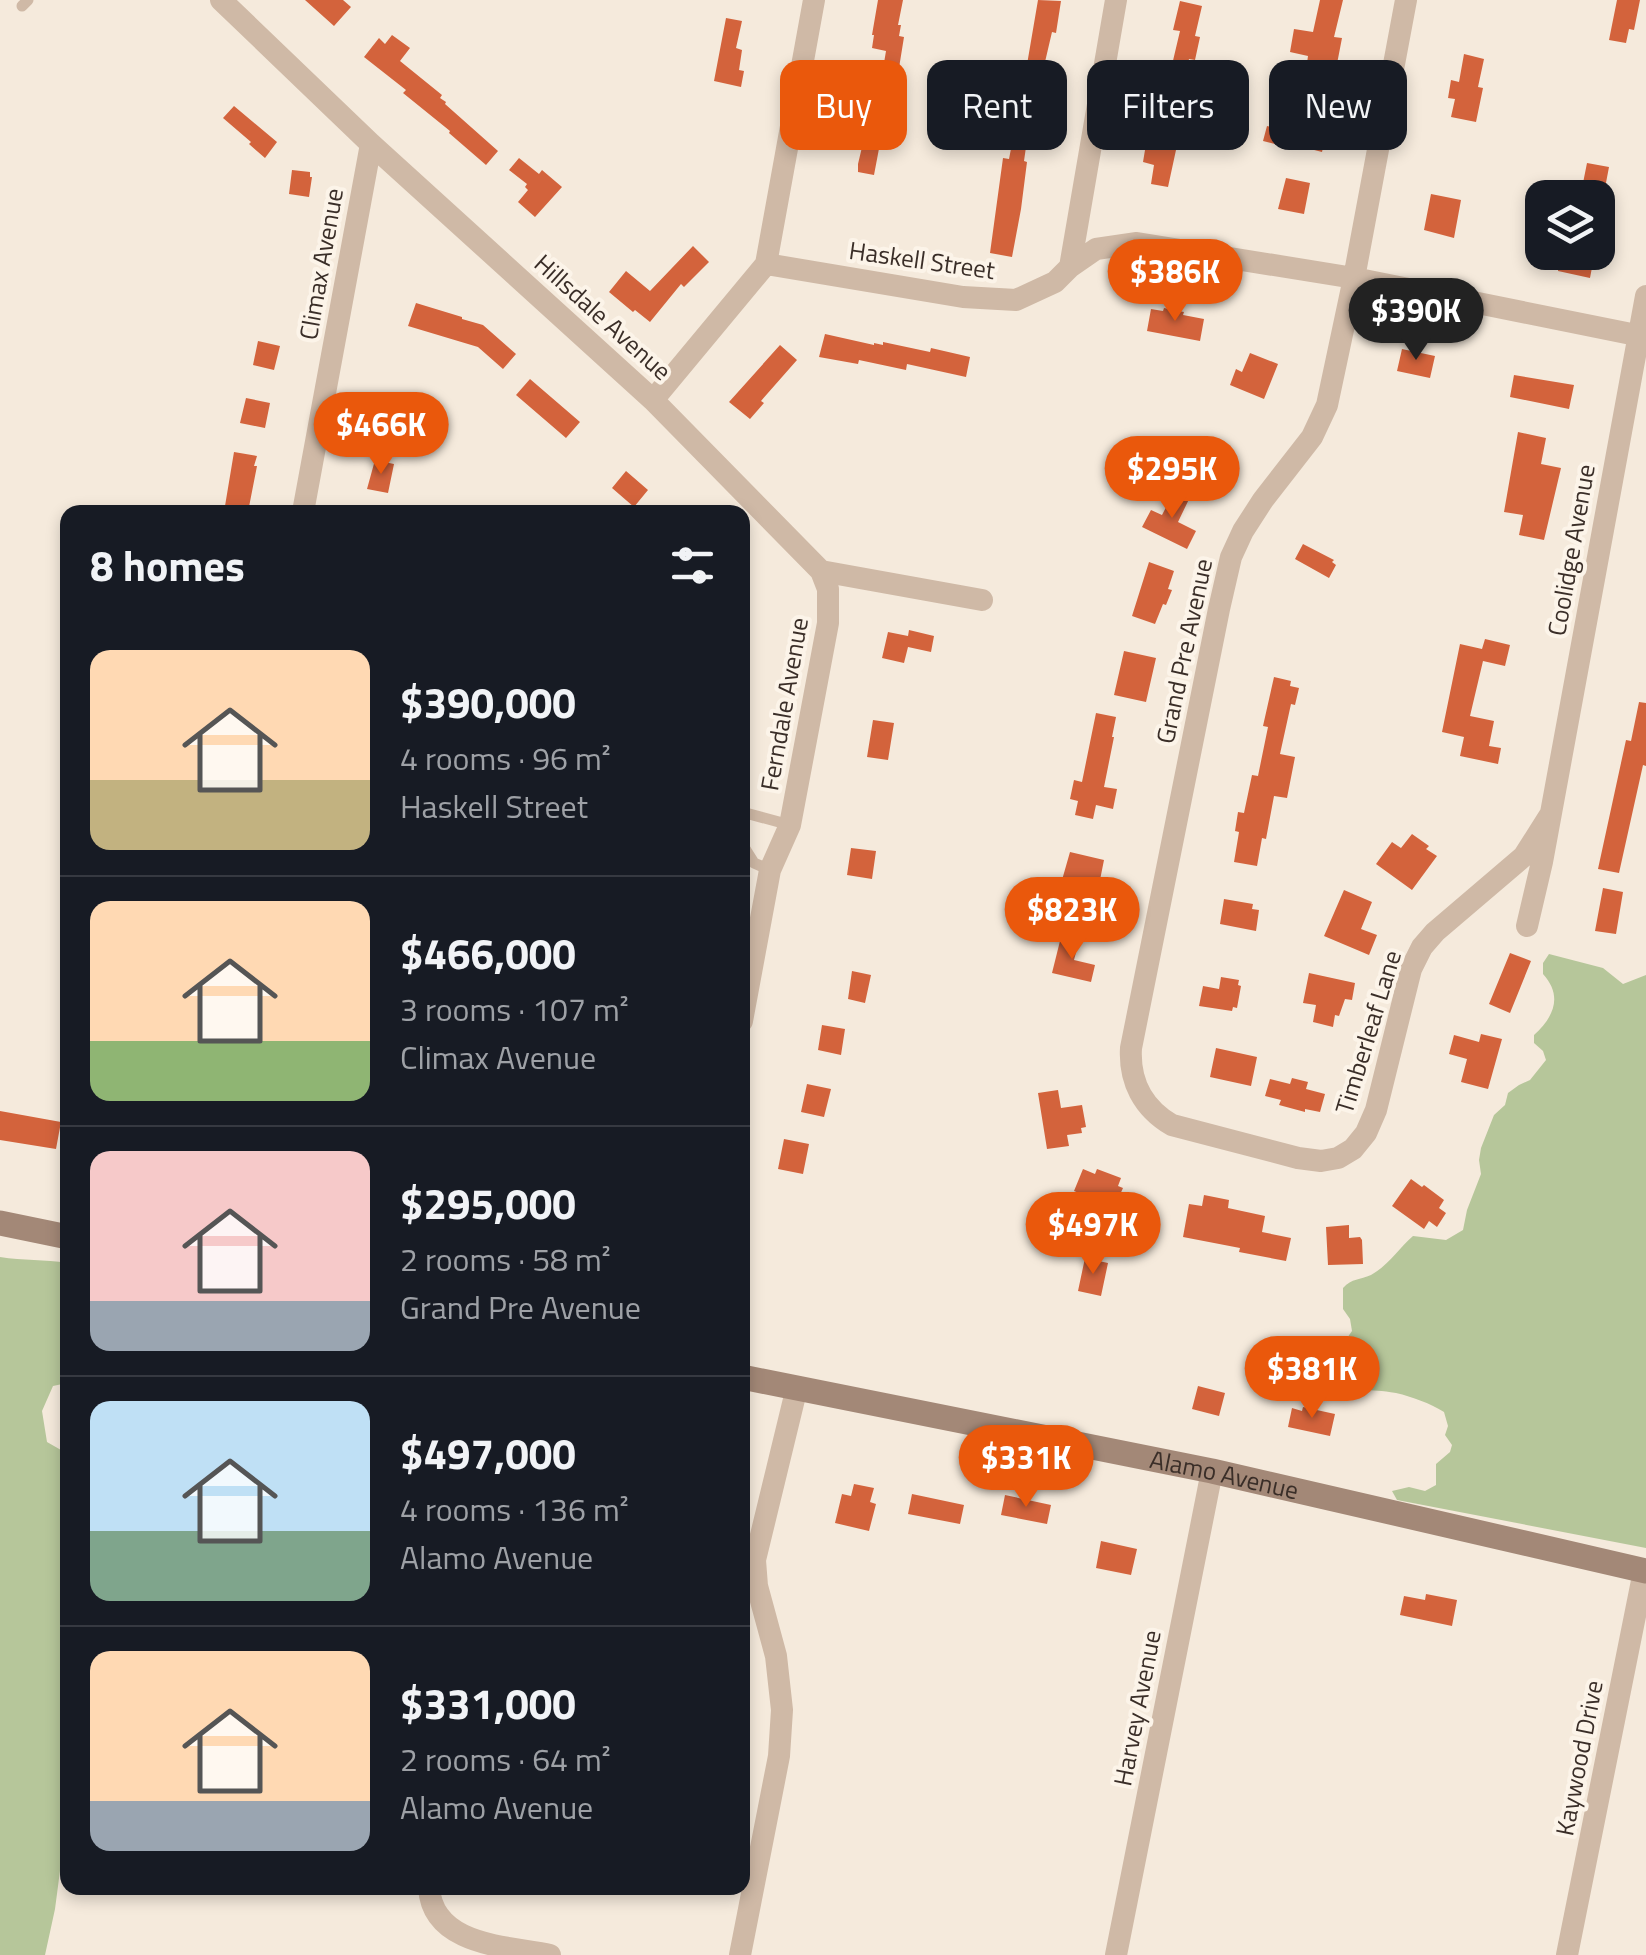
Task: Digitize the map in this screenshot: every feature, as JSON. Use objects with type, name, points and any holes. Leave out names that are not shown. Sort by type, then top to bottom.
[{"type":"street","name":"Hillsdale Avenue","points":[[221,0],[371,144],[653,400],[821,572]]},
{"type":"street","points":[[653,400],[766,264],[814,0]]},
{"type":"street","points":[[1070,268],[1116,0]]},
{"type":"street","name":"Grand Pre Avenue","points":[[1193,1132],[1160,1118],[1142,1098],[1130,1064],[1130,1048],[1231,558],[1242,531],[1312,436],[1327,405],[1406,0]]},
{"type":"street","name":"Climax Avenue","points":[[304,505],[371,144]]},
{"type":"street","name":"Haskell Street","points":[[766,264],[964,297],[1016,300],[1055,282],[1096,250],[1137,243],[1354,278],[1642,336]]},
{"type":"street","name":"Coolidge Avenue","points":[[1527,926],[1642,336],[1646,296]]},
{"type":"street","points":[[821,572],[982,600]]},
{"type":"street","name":"Ferndale Avenue","points":[[750,979],[770,870],[790,825],[828,623],[828,589],[821,572]]},
{"type":"street","name":"Timberleaf Lane","points":[[1193,1132],[1321,1161],[1338,1158],[1353,1149],[1366,1133],[1376,1110],[1411,969],[1422,947],[1434,932],[1524,856],[1550,814]]},
{"type":"street","points":[[0,1222],[60,1235]]},
{"type":"street","name":"Alamo Avenue","points":[[750,1378],[1212,1471],[1645,1571]]},
{"type":"street","points":[[740,1955],[779,1756],[782,1710],[776,1656],[757,1586],[755,1560],[797,1387]]},
{"type":"street","name":"Harvey Avenue","points":[[1116,1955],[1212,1471]]},
{"type":"street","name":"Kaywood Drive","points":[[1575,1952],[1645,1571]]},
{"type":"street","points":[[430,1895],[439,1917],[469,1939],[550,1955]]},
{"type":"lane","points":[[750,814],[790,825]]},
{"type":"lane","points":[[750,856],[770,870]]},
{"type":"green space","points":[[1549,954],[1603,968],[1623,984],[1646,975],[1646,1548],[1397,1500],[1392,1491],[1409,1487],[1425,1491],[1436,1485],[1436,1464],[1452,1445],[1445,1435],[1448,1426],[1444,1412],[1409,1396],[1356,1388],[1331,1377],[1330,1362],[1335,1350],[1352,1331],[1343,1309],[1343,1288],[1377,1271],[1413,1236],[1446,1240],[1463,1230],[1481,1174],[1481,1148],[1494,1115],[1505,1105],[1508,1093],[1530,1080],[1546,1060],[1534,1043],[1534,1035],[1554,1006],[1553,990],[1543,974],[1543,963]]},
{"type":"green space","points":[[0,1257],[60,1262],[60,1384],[53,1386],[42,1411],[47,1442],[60,1449],[60,1871],[45,1955],[0,1955]]},
{"type":"building","points":[[305,0],[343,0],[351,7],[334,26]]},
{"type":"building","points":[[878,0],[903,0],[898,25],[899,36],[904,37],[900,60],[884,60],[886,51],[872,48]]},
{"type":"building","points":[[1038,0],[1061,1],[1056,33],[1052,32],[1045,60],[1028,60]]},
{"type":"building","points":[[1320,0],[1343,0],[1334,37],[1342,38],[1338,60],[1307,60],[1308,56],[1290,52],[1294,29],[1313,32]]},
{"type":"building","points":[[1617,0],[1640,0],[1634,30],[1629,29],[1626,43],[1609,40]]},
{"type":"building","points":[[1180,1],[1202,6],[1195,36],[1200,37],[1195,60],[1173,60],[1180,31],[1173,30]]},
{"type":"building","points":[[726,18],[742,21],[736,48],[742,50],[741,87],[714,81]]},
{"type":"building","points":[[392,35],[410,48],[400,61],[442,95],[445,104],[498,151],[486,165],[403,93],[406,90],[364,57],[379,38],[385,44]]},
{"type":"building","points":[[1464,54],[1484,59],[1476,122],[1451,117],[1455,99],[1448,98],[1451,80],[1459,82]]},
{"type":"building","points":[[234,106],[277,142],[265,158],[223,118]]},
{"type":"building","points":[[1269,127],[1269,143],[1263,141]]},
{"type":"building","points":[[861,150],[879,150],[874,175],[858,172]]},
{"type":"building","points":[[1011,150],[1026,150],[1012,257],[990,253],[1003,158],[1009,159]]},
{"type":"building","points":[[1145,150],[1176,150],[1168,187],[1151,184],[1154,165],[1143,162]]},
{"type":"building","points":[[519,158],[562,187],[535,217],[518,202],[528,190],[527,184],[509,170]]},
{"type":"building","points":[[1587,163],[1609,167],[1607,180],[1584,180]]},
{"type":"building","points":[[292,170],[310,172],[309,197],[289,194]]},
{"type":"building","points":[[1286,178],[1310,183],[1304,214],[1278,209]]},
{"type":"building","points":[[1431,194],[1461,200],[1454,238],[1424,230]]},
{"type":"building","points":[[693,246],[709,262],[684,287],[681,284],[650,322],[609,292],[626,271],[650,291]]},
{"type":"building","points":[[1558,270],[1592,270],[1590,278]]},
{"type":"building","points":[[416,303],[483,325],[516,354],[503,369],[478,347],[408,326]]},
{"type":"building","points":[[1164,308],[1204,319],[1200,341],[1147,331],[1151,309]]},
{"type":"building","points":[[825,334],[874,345],[883,342],[930,352],[931,348],[970,357],[966,377],[907,364],[906,370],[819,357]]},
{"type":"building","points":[[258,341],[280,346],[274,370],[253,365]]},
{"type":"building","points":[[780,345],[797,360],[750,419],[729,402]]},
{"type":"building","points":[[1402,349],[1435,356],[1430,378],[1397,371]]},
{"type":"building","points":[[1250,353],[1278,364],[1264,399],[1230,385],[1236,369],[1242,372]]},
{"type":"building","points":[[1514,375],[1574,385],[1569,409],[1510,397]]},
{"type":"building","points":[[530,379],[580,422],[566,438],[516,395]]},
{"type":"building","points":[[246,398],[270,403],[265,428],[240,423]]},
{"type":"building","points":[[1518,432],[1546,438],[1541,464],[1561,468],[1544,540],[1519,535],[1523,515],[1504,512]]},
{"type":"building","points":[[234,452],[257,456],[249,505],[225,505]]},
{"type":"building","points":[[375,460],[394,464],[388,493],[367,489]]},
{"type":"building","points":[[626,471],[648,490],[632,505],[612,488]]},
{"type":"building","points":[[1176,488],[1191,495],[1178,522],[1196,531],[1187,549],[1142,527],[1151,510],[1162,515]]},
{"type":"building","points":[[1303,544],[1334,560],[1336,565],[1329,578],[1295,559]]},
{"type":"building","points":[[1149,562],[1174,571],[1168,589],[1172,590],[1155,624],[1132,616]]},
{"type":"building","points":[[909,630],[934,636],[931,652],[908,647],[904,663],[882,658],[888,632],[908,636]]},
{"type":"building","points":[[1485,639],[1510,645],[1505,666],[1483,661],[1470,716],[1494,721],[1489,746],[1501,748],[1498,764],[1460,756],[1464,737],[1442,732],[1460,644],[1482,649]]},
{"type":"building","points":[[1124,651],[1156,658],[1146,702],[1114,695]]},
{"type":"building","points":[[1274,677],[1291,681],[1290,686],[1299,688],[1295,705],[1291,704],[1280,754],[1295,757],[1287,798],[1274,796],[1257,866],[1234,862],[1239,832],[1235,831],[1238,812],[1244,813],[1252,775],[1258,776],[1268,727],[1263,726]]},
{"type":"building","points":[[1639,702],[1646,703],[1646,766],[1643,765],[1619,873],[1598,869],[1626,740],[1631,741]]},
{"type":"building","points":[[1096,713],[1116,717],[1104,787],[1117,789],[1113,809],[1096,805],[1093,819],[1075,815],[1078,801],[1070,799],[1074,780],[1082,782]]},
{"type":"building","points":[[873,720],[894,723],[888,760],[867,757]]},
{"type":"building","points":[[1412,834],[1437,856],[1412,890],[1376,864],[1392,842],[1401,848]]},
{"type":"building","points":[[851,848],[876,851],[872,879],[847,875]]},
{"type":"building","points":[[1070,852],[1104,860],[1100,897],[1060,887]]},
{"type":"building","points":[[1603,888],[1623,892],[1616,934],[1595,931]]},
{"type":"building","points":[[1344,890],[1372,902],[1361,929],[1377,935],[1369,955],[1324,936]]},
{"type":"building","points":[[1224,899],[1253,904],[1252,909],[1259,910],[1256,931],[1220,924]]},
{"type":"building","points":[[1061,937],[1079,941],[1074,960],[1095,965],[1091,982],[1052,973]]},
{"type":"building","points":[[1510,953],[1531,961],[1510,1013],[1489,1004]]},
{"type":"building","points":[[852,971],[871,975],[865,1003],[848,999]]},
{"type":"building","points":[[1309,973],[1355,983],[1352,1000],[1345,999],[1333,1027],[1313,1022],[1316,1005],[1303,1003]]},
{"type":"building","points":[[1221,977],[1239,980],[1237,1008],[1232,1011],[1199,1006],[1203,986],[1219,989]]},
{"type":"building","points":[[822,1025],[845,1029],[841,1055],[818,1050]]},
{"type":"building","points":[[1481,1034],[1502,1039],[1488,1089],[1461,1082],[1467,1059],[1449,1054],[1454,1035],[1479,1042]]},
{"type":"building","points":[[1216,1048],[1257,1057],[1251,1086],[1210,1077]]},
{"type":"building","points":[[1292,1078],[1308,1082],[1306,1089],[1325,1094],[1320,1112],[1279,1105],[1281,1100],[1265,1096],[1270,1079],[1290,1084]]},
{"type":"building","points":[[807,1084],[831,1089],[824,1117],[801,1112]]},
{"type":"building","points":[[1058,1090],[1061,1108],[1082,1105],[1086,1127],[1081,1128],[1082,1133],[1067,1135],[1069,1146],[1047,1149],[1038,1093]]},
{"type":"building","points":[[0,1111],[60,1122],[56,1149],[0,1140]]},
{"type":"building","points":[[784,1139],[809,1144],[803,1174],[778,1169]]},
{"type":"building","points":[[1083,1169],[1095,1174],[1097,1169],[1121,1178],[1118,1186],[1123,1188],[1114,1208],[1074,1191]]},
{"type":"building","points":[[1411,1179],[1444,1200],[1439,1208],[1446,1213],[1437,1227],[1429,1221],[1424,1229],[1392,1206]]},
{"type":"building","points":[[1204,1195],[1229,1200],[1228,1208],[1265,1216],[1262,1232],[1291,1238],[1286,1261],[1183,1237],[1189,1204],[1202,1206]]},
{"type":"building","points":[[1349,1225],[1349,1238],[1362,1240],[1363,1264],[1328,1265],[1326,1227]]},
{"type":"building","points":[[1085,1258],[1108,1263],[1101,1296],[1078,1291]]},
{"type":"building","points":[[1198,1386],[1225,1393],[1219,1416],[1192,1409]]},
{"type":"building","points":[[1303,1407],[1335,1414],[1330,1436],[1288,1427],[1292,1408],[1302,1411]]},
{"type":"building","points":[[854,1484],[874,1488],[870,1502],[876,1504],[869,1531],[835,1523],[842,1494],[851,1496]]},
{"type":"building","points":[[912,1494],[964,1505],[960,1524],[908,1514]]},
{"type":"building","points":[[1005,1495],[1051,1505],[1047,1524],[1001,1515]]},
{"type":"building","points":[[1101,1541],[1137,1549],[1131,1575],[1096,1568]]},
{"type":"building","points":[[1426,1594],[1457,1600],[1452,1626],[1400,1615],[1404,1596],[1425,1600]]}]
